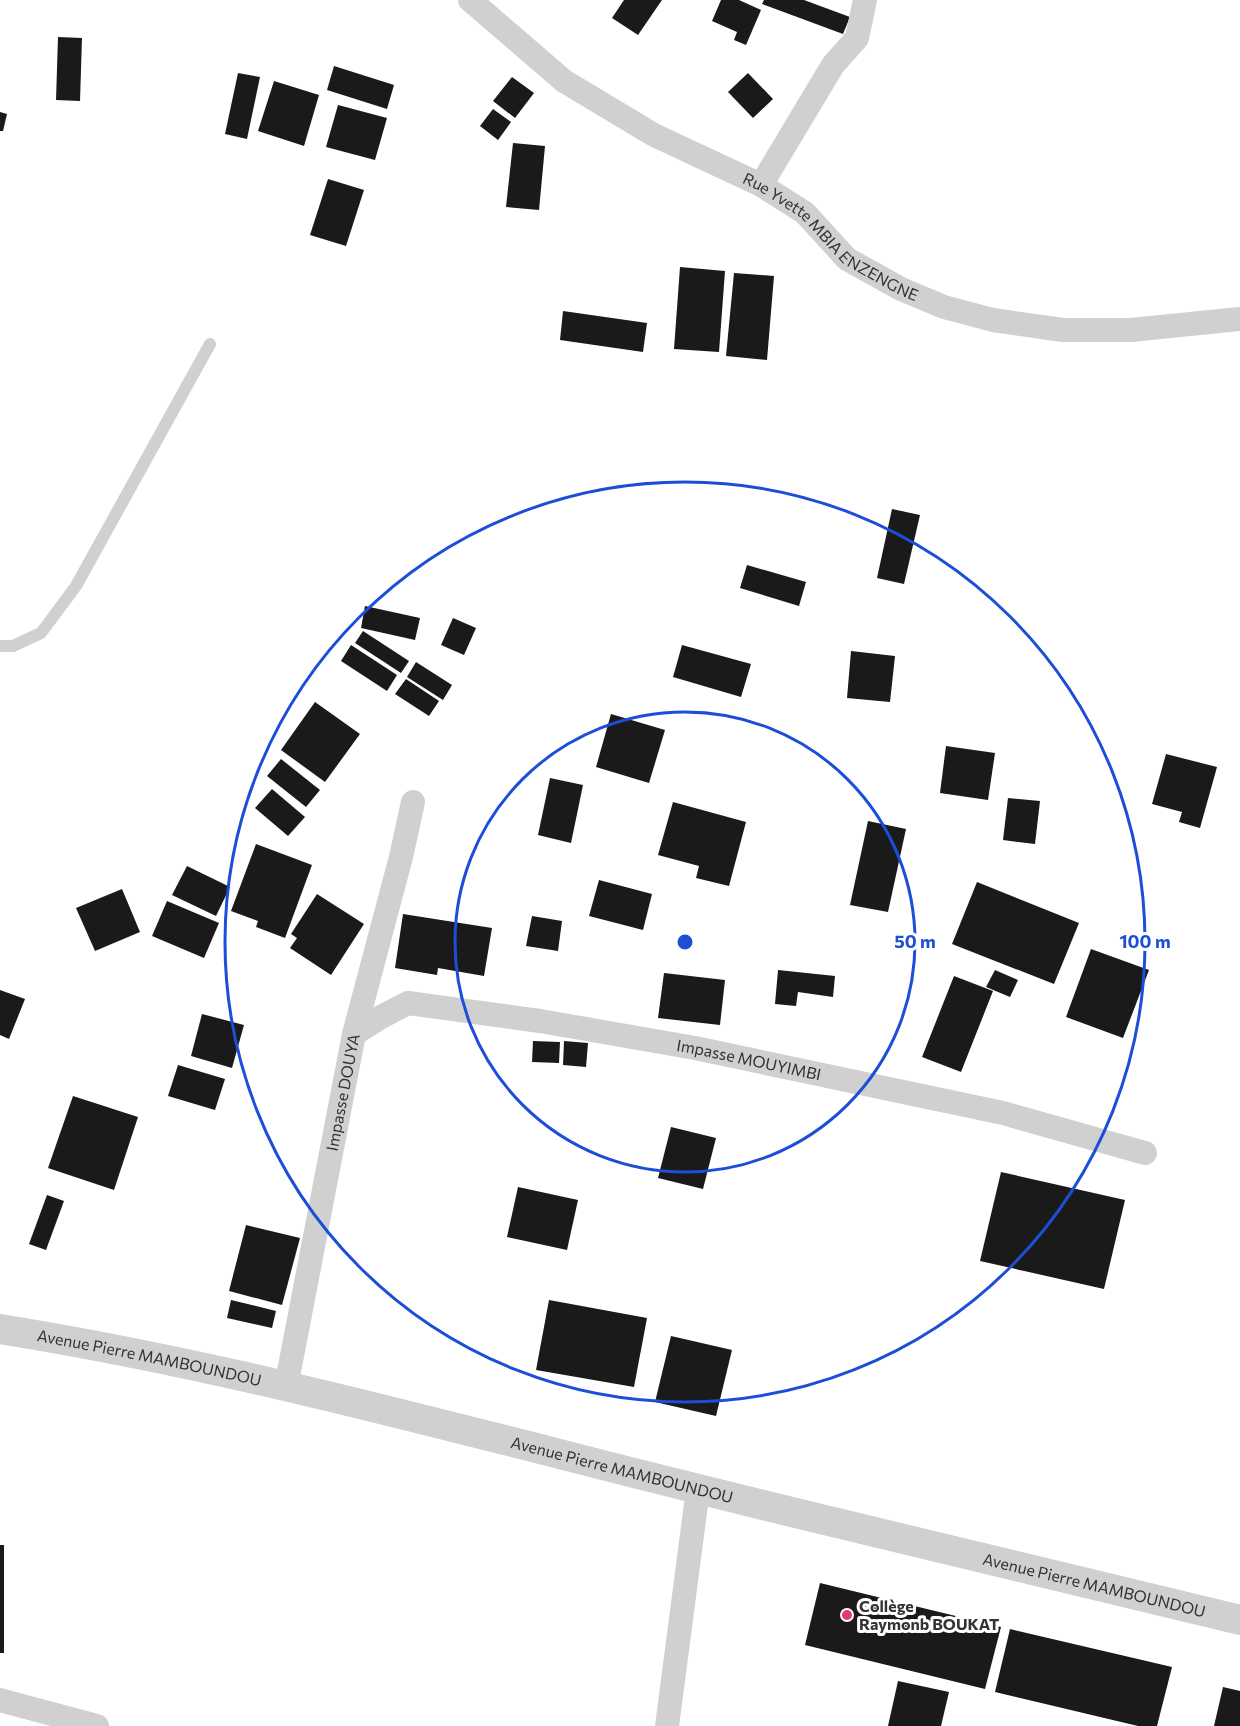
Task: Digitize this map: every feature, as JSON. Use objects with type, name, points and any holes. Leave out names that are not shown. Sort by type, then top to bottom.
[{"type":"street","name":"Rue Yvette MBIA ENZENGNE","points":[[470,0],[564,81],[654,135],[761,185],[805,213],[847,259],[901,289],[944,307],[993,320],[1063,330],[1131,330],[1240,319]]},
{"type":"street","points":[[761,185],[833,65],[857,39],[865,0]]},
{"type":"street","name":"Impasse DOUYA","points":[[286,1387],[354,1034],[401,857],[413,802]]},
{"type":"street","name":"Impasse MOUYIMBI","points":[[354,1034],[408,1003],[540,1021],[695,1048],[1003,1113],[1145,1153]]},
{"type":"street","name":"Avenue Pierre MAMBOUNDOU","points":[[0,1329],[65,1339],[286,1387],[1240,1620]]},
{"type":"street","points":[[667,1726],[698,1489]]},
{"type":"street","points":[[0,1700],[97,1726]]},
{"type":"lane","points":[[0,646],[13,646],[41,633],[76,586],[210,344]]},
{"type":"building","points":[[624,0],[662,0],[638,35],[612,18]]},
{"type":"building","points":[[721,0],[739,0],[761,10],[746,45],[734,40],[737,32],[712,21]]},
{"type":"building","points":[[764,0],[804,0],[850,17],[843,34],[762,4]]},
{"type":"building","points":[[58,37],[82,38],[80,101],[56,100]]},
{"type":"building","points":[[334,66],[394,85],[387,109],[327,90]]},
{"type":"building","points":[[238,73],[260,77],[247,139],[225,134]]},
{"type":"building","points":[[748,73],[773,99],[753,118],[728,92]]},
{"type":"building","points":[[512,77],[534,93],[515,118],[493,101]]},
{"type":"building","points":[[274,81],[319,95],[304,146],[258,131]]},
{"type":"building","points":[[338,105],[387,118],[375,160],[326,147]]},
{"type":"building","points":[[493,109],[511,122],[498,140],[480,126]]},
{"type":"building","points":[[0,112],[7,114],[3,131],[0,131]]},
{"type":"building","points":[[513,143],[545,146],[539,210],[506,207]]},
{"type":"building","points":[[328,179],[364,190],[346,246],[310,235]]},
{"type":"building","points":[[680,267],[725,271],[719,352],[674,349]]},
{"type":"building","points":[[734,273],[774,276],[767,360],[726,356]]},
{"type":"building","points":[[563,311],[647,323],[643,352],[560,340]]},
{"type":"building","points":[[892,509],[920,515],[904,584],[877,578]]},
{"type":"building","points":[[747,565],[806,582],[799,606],[740,588]]},
{"type":"building","points":[[365,606],[420,618],[415,640],[361,628]]},
{"type":"building","points":[[453,618],[476,628],[464,655],[441,645]]},
{"type":"building","points":[[363,631],[409,661],[401,673],[355,643]]},
{"type":"building","points":[[351,645],[397,675],[387,691],[341,661]]},
{"type":"building","points":[[682,645],[751,664],[741,697],[673,677]]},
{"type":"building","points":[[851,651],[895,656],[890,702],[847,698]]},
{"type":"building","points":[[416,662],[452,685],[443,700],[407,677]]},
{"type":"building","points":[[406,679],[439,701],[429,716],[395,694]]},
{"type":"building","points":[[315,702],[360,734],[325,782],[281,750]]},
{"type":"building","points":[[611,714],[665,730],[649,783],[596,767]]},
{"type":"building","points":[[946,746],[995,753],[988,800],[940,793]]},
{"type":"building","points":[[1166,754],[1217,767],[1200,828],[1179,822],[1182,812],[1152,804]]},
{"type":"building","points":[[281,759],[320,790],[306,807],[267,776]]},
{"type":"building","points":[[550,778],[583,785],[571,843],[538,835]]},
{"type":"building","points":[[272,789],[305,817],[288,836],[255,808]]},
{"type":"building","points":[[1008,798],[1040,801],[1035,844],[1003,840]]},
{"type":"building","points":[[673,802],[746,822],[729,886],[696,878],[699,866],[658,855]]},
{"type":"building","points":[[868,821],[906,829],[888,912],[850,905]]},
{"type":"building","points":[[256,844],[312,865],[285,938],[256,927],[258,921],[231,911]]},
{"type":"building","points":[[187,866],[230,887],[216,916],[172,895]]},
{"type":"building","points":[[599,880],[652,894],[643,930],[589,916]]},
{"type":"building","points":[[977,882],[1079,923],[1054,984],[952,944]]},
{"type":"building","points":[[122,889],[140,932],[95,951],[76,908]]},
{"type":"building","points":[[317,894],[364,924],[331,975],[290,948],[297,938],[291,934]]},
{"type":"building","points":[[167,901],[219,923],[204,958],[152,936]]},
{"type":"building","points":[[403,914],[492,928],[484,976],[438,968],[437,975],[395,968]]},
{"type":"building","points":[[532,916],[562,921],[558,951],[526,946]]},
{"type":"building","points":[[1091,949],[1149,970],[1123,1038],[1066,1017]]},
{"type":"building","points":[[778,970],[835,976],[833,997],[798,992],[796,1006],[775,1004]]},
{"type":"building","points":[[995,970],[1018,980],[1010,997],[986,987]]},
{"type":"building","points":[[664,973],[725,980],[720,1025],[658,1018]]},
{"type":"building","points":[[954,976],[993,991],[961,1072],[922,1057]]},
{"type":"building","points":[[0,990],[25,999],[9,1039],[0,1035]]},
{"type":"building","points":[[202,1014],[244,1025],[232,1068],[191,1056]]},
{"type":"building","points":[[533,1041],[560,1042],[559,1063],[532,1062]]},
{"type":"building","points":[[564,1041],[588,1043],[586,1067],[563,1065]]},
{"type":"building","points":[[178,1065],[225,1079],[215,1110],[168,1096]]},
{"type":"building","points":[[73,1096],[138,1117],[114,1190],[48,1168]]},
{"type":"building","points":[[671,1127],[716,1138],[703,1189],[658,1178]]},
{"type":"building","points":[[1001,1172],[1125,1200],[1104,1289],[980,1261]]},
{"type":"building","points":[[518,1187],[578,1200],[567,1250],[507,1237]]},
{"type":"building","points":[[47,1195],[64,1201],[46,1250],[29,1244]]},
{"type":"building","points":[[246,1225],[300,1238],[282,1305],[229,1291]]},
{"type":"building","points":[[231,1300],[276,1311],[272,1328],[227,1318]]},
{"type":"building","points":[[549,1300],[647,1318],[634,1387],[536,1370]]},
{"type":"building","points":[[671,1336],[732,1350],[716,1416],[655,1402]]},
{"type":"building","points":[[0,1545],[4,1545],[4,1653],[0,1653]]},
{"type":"building","points":[[820,1583],[1001,1627],[985,1689],[805,1645]]},
{"type":"building","points":[[1010,1629],[1172,1667],[1157,1726],[1138,1726],[995,1692]]},
{"type":"building","points":[[898,1681],[949,1692],[941,1726],[888,1726]]},
{"type":"building","points":[[1223,1687],[1240,1691],[1240,1726],[1214,1726]]},
{"type":"place","name":"Collège Raymonb BOUKAT","points":[[847,1615]]}]
